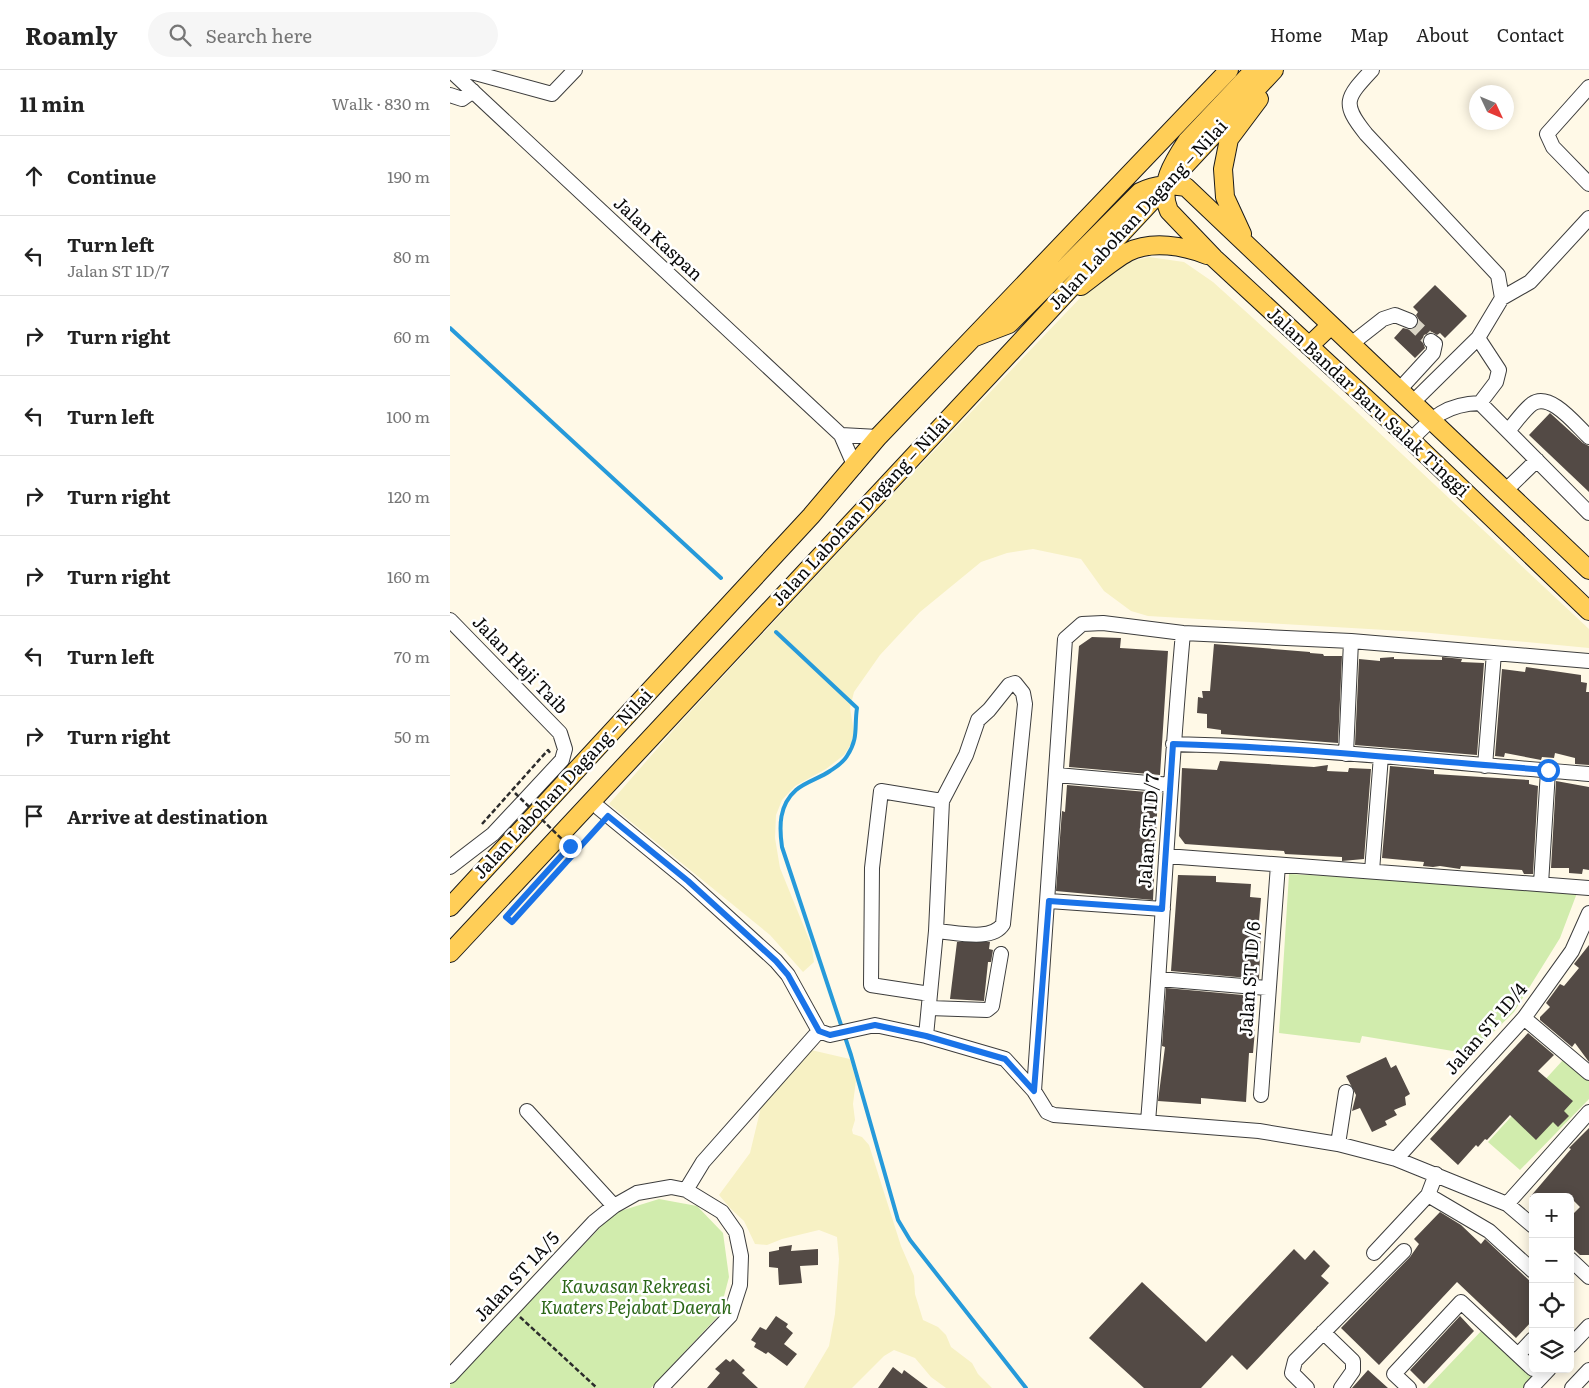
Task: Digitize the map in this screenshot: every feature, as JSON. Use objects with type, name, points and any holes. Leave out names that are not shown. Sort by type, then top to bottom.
[{"type":"main road","name":"Jalan Labohan Dagang ‒ Nilai","points":[[450,907],[855,468],[878,437],[1229,70]]},
{"type":"main road","points":[[1166,184],[1170,169],[1188,141],[1254,70]]},
{"type":"main road","name":"Jalan Labohan Dagang ‒ Nilai","points":[[450,953],[1274,70]]},
{"type":"main road","points":[[1246,242],[1225,197],[1223,169],[1229,139],[1279,70]]},
{"type":"main road","points":[[970,339],[1009,324],[1131,200],[1150,187],[1166,184],[1186,187],[1589,570]]},
{"type":"main road","name":"Jalan Bandar Baru Salak Tinggi","points":[[1166,184],[1165,201],[1169,211],[1214,258],[1411,440],[1589,611]]},
{"type":"main road","points":[[1023,338],[1079,288],[1130,251],[1159,246],[1188,247],[1214,258]]},
{"type":"main road","points":[[1309,346],[1331,325]]},
{"type":"street","name":"Jalan Kaspan","points":[[450,70],[840,435]]},
{"type":"street","points":[[464,70],[552,94],[575,70]]},
{"type":"street","points":[[1372,70],[1356,88],[1348,106],[1350,114],[1366,134],[1498,274],[1502,298]]},
{"type":"street","points":[[1589,87],[1547,134],[1554,147],[1589,184]]},
{"type":"street","points":[[450,95],[462,99],[473,91]]},
{"type":"street","points":[[1412,403],[1478,338],[1502,298],[1530,282],[1589,218]]},
{"type":"street","points":[[1351,344],[1383,319],[1394,315],[1410,321]]},
{"type":"street","points":[[1411,440],[1430,420],[1452,407],[1480,402],[1496,382],[1498,370],[1478,338]]},
{"type":"street","points":[[1399,390],[1434,353],[1435,344],[1431,341]]},
{"type":"street","points":[[1508,431],[1532,404],[1542,400],[1552,402],[1589,437]]},
{"type":"street","points":[[1480,402],[1589,514]]},
{"type":"street","points":[[855,468],[840,435],[878,437]]},
{"type":"street","points":[[1505,491],[1536,460]]},
{"type":"street","name":"Jalan Haji Taib","points":[[450,620],[560,732],[565,749],[562,760],[493,834],[450,867]]},
{"type":"street","points":[[1034,1091],[1049,901],[1065,639],[1082,624],[1103,623],[1183,632],[1351,641],[1589,661]]},
{"type":"street","name":"Jalan ST 1D/7","points":[[1148,1122],[1160,979],[1162,909],[1173,744],[1183,632]]},
{"type":"street","points":[[1346,754],[1351,641]]},
{"type":"street","points":[[1485,766],[1494,653]]},
{"type":"street","points":[[926,1036],[936,930],[942,801],[966,755],[978,720],[1009,685],[1015,683],[1023,693],[1024,704],[1003,924],[999,931],[990,934],[936,930]]},
{"type":"street","points":[[1173,744],[1229,745],[1589,774]]},
{"type":"street","points":[[1372,871],[1381,756]]},
{"type":"street","points":[[1541,884],[1548,770]]},
{"type":"street","points":[[1057,775],[1171,785]]},
{"type":"street","points":[[942,801],[881,791],[872,868],[871,985],[930,1001],[987,1010],[992,1006],[1001,954]]},
{"type":"street","points":[[603,812],[688,881],[776,961],[788,975],[819,1031],[830,1035],[875,1025],[926,1036],[1005,1059],[1034,1091],[1047,1112],[1054,1115],[1259,1132],[1338,1144],[1396,1159],[1507,1204],[1529,1223]]},
{"type":"street","points":[[1166,856],[1589,888]]},
{"type":"street","points":[[450,898],[493,860]]},
{"type":"street","name":"Jalan ST 1D/6","points":[[1261,1095],[1267,988],[1278,865]]},
{"type":"street","points":[[1049,901],[1162,909]]},
{"type":"street","name":"Jalan ST 1D/4","points":[[1396,1159],[1524,1018],[1572,951],[1589,913]]},
{"type":"street","points":[[1160,979],[1267,988]]},
{"type":"street","points":[[1524,1018],[1589,1073]]},
{"type":"street","points":[[662,1388],[730,1316],[740,1285],[741,1256],[736,1232],[722,1212],[686,1190],[703,1162],[819,1031]]},
{"type":"street","points":[[1338,1144],[1346,1092]]},
{"type":"street","points":[[527,1111],[614,1206]]},
{"type":"street","points":[[1507,1204],[1589,1112]]},
{"type":"street","points":[[1374,1252],[1428,1194],[1436,1174]]},
{"type":"street","name":"Jalan ST 1A/5","points":[[450,1376],[594,1222],[614,1206],[637,1193],[671,1187],[686,1190]]},
{"type":"street","points":[[1428,1194],[1489,1231],[1529,1267]]},
{"type":"street","points":[[1307,1388],[1292,1373],[1295,1361],[1404,1251]]},
{"type":"street","points":[[1574,1263],[1589,1276]]},
{"type":"street","points":[[1409,1388],[1394,1374],[1461,1302],[1529,1363]]},
{"type":"street","points":[[1574,1342],[1589,1326]]},
{"type":"street","points":[[1323,1332],[1353,1362],[1353,1371],[1341,1388]]},
{"type":"street","points":[[1518,1355],[1529,1343]]},
{"type":"street","points":[[1572,1388],[1589,1370]]},
{"type":"street","points":[[1531,1388],[1538,1373]]},
{"type":"path","points":[[515,793],[570,846],[563,853]]},
{"type":"path","points":[[519,903],[506,917],[512,922],[603,812]]},
{"type":"path","points":[[512,1310],[597,1388]]},
{"type":"shaded area","points":[[1149,257],[1184,262],[1213,282],[1357,412],[1589,629],[1589,648],[1420,632],[1148,616],[1131,611],[1104,591],[1081,559],[1033,549],[1007,553],[981,562],[920,612],[880,655],[854,692],[850,708],[854,732],[851,744],[844,755],[826,769],[795,786],[782,800],[776,815],[775,838],[780,868],[811,944],[814,962],[803,972],[770,935],[609,804],[677,726],[886,501],[1082,296],[1102,277],[1117,268],[1132,261]]},
{"type":"shaded area","points":[[811,1050],[850,1059],[856,1080],[853,1104],[855,1120],[852,1130],[853,1134],[862,1137],[869,1145],[901,1246],[914,1276],[915,1294],[923,1320],[938,1327],[946,1335],[951,1347],[972,1363],[978,1374],[992,1388],[946,1388],[931,1377],[915,1358],[894,1350],[884,1356],[852,1388],[804,1388],[829,1346],[835,1314],[839,1259],[837,1237],[819,1230],[782,1239],[767,1245],[755,1244],[744,1221],[719,1195],[750,1153],[762,1103]]},
{"type":"green space","points":[[1289,874],[1577,893],[1560,938],[1514,1012],[1471,1054],[1362,1036],[1360,1043],[1279,1033]]},
{"type":"green space","points":[[1563,1060],[1589,1081],[1589,1099],[1520,1170],[1488,1142]]},
{"type":"green space","name":"Kawasan Rekreasi Kuaters Pejabat Daerah","points":[[659,1199],[697,1206],[723,1233],[729,1277],[719,1315],[651,1388],[450,1388],[450,1385],[614,1213]]},
{"type":"green space","points":[[1484,1328],[1529,1370],[1529,1373],[1533,1373],[1537,1377],[1526,1388],[1427,1388]]},
{"type":"building","points":[[1435,285],[1467,316],[1445,338],[1440,333],[1437,335],[1432,332],[1424,335],[1422,340],[1425,348],[1415,358],[1394,338],[1403,328],[1411,330],[1416,328],[1419,320],[1416,315],[1418,312],[1413,307]]},
{"type":"building","points":[[1550,413],[1583,443],[1589,446],[1589,492],[1529,435]]},
{"type":"building","points":[[1092,637],[1121,638],[1120,648],[1168,651],[1160,775],[1069,767],[1079,646]]},
{"type":"building","points":[[1214,644],[1310,652],[1323,654],[1324,656],[1342,656],[1338,743],[1221,734],[1221,730],[1207,728],[1207,714],[1197,713],[1198,697],[1203,698],[1202,691],[1210,691]]},
{"type":"building","points":[[1394,657],[1394,659],[1442,660],[1442,657],[1462,659],[1461,662],[1484,663],[1477,755],[1355,745],[1359,659],[1380,661],[1380,658]]},
{"type":"building","points":[[1526,667],[1581,675],[1581,682],[1587,683],[1586,692],[1589,692],[1589,765],[1575,764],[1575,758],[1555,753],[1554,758],[1542,757],[1541,760],[1505,753],[1504,757],[1495,756],[1502,669],[1525,672]]},
{"type":"building","points":[[1220,761],[1314,767],[1328,765],[1327,771],[1348,772],[1349,768],[1371,769],[1364,859],[1342,861],[1342,857],[1285,854],[1284,851],[1185,844],[1179,836],[1182,768],[1217,770]]},
{"type":"building","points":[[1390,766],[1434,770],[1434,774],[1529,780],[1529,784],[1538,786],[1533,874],[1524,874],[1522,870],[1461,866],[1460,869],[1423,866],[1424,862],[1382,858]]},
{"type":"building","points":[[1556,781],[1589,787],[1589,870],[1583,869],[1582,874],[1569,873],[1569,868],[1551,868]]},
{"type":"building","points":[[1067,785],[1158,793],[1153,900],[1056,891],[1062,811],[1065,812]]},
{"type":"building","points":[[1178,875],[1216,876],[1216,882],[1251,884],[1250,897],[1261,898],[1258,933],[1261,933],[1259,979],[1171,971]]},
{"type":"building","points":[[957,942],[990,942],[989,949],[993,950],[991,962],[988,962],[984,1001],[950,999]]},
{"type":"building","points":[[1589,945],[1589,1062],[1575,1043],[1572,1047],[1540,1020],[1540,1017],[1550,1007],[1546,1003],[1560,984],[1564,986],[1579,968],[1574,964]]},
{"type":"building","points":[[1166,988],[1254,996],[1252,1029],[1255,1030],[1253,1053],[1249,1053],[1246,1102],[1201,1098],[1201,1104],[1158,1101],[1165,1047],[1162,1046]]},
{"type":"building","points":[[1528,1033],[1554,1055],[1538,1071],[1573,1101],[1564,1111],[1569,1116],[1558,1127],[1553,1122],[1536,1140],[1510,1115],[1487,1140],[1485,1139],[1478,1147],[1476,1145],[1458,1165],[1430,1139]]},
{"type":"building","points":[[1386,1057],[1391,1068],[1396,1065],[1410,1094],[1405,1097],[1406,1105],[1394,1110],[1397,1115],[1385,1121],[1387,1125],[1372,1132],[1360,1108],[1352,1111],[1356,1095],[1346,1076]]},
{"type":"building","points":[[1589,1128],[1589,1255],[1580,1255],[1574,1250],[1574,1213],[1580,1207],[1574,1201],[1574,1193],[1533,1193],[1571,1149],[1569,1148]]},
{"type":"building","points":[[1440,1212],[1461,1225],[1481,1244],[1485,1239],[1529,1280],[1529,1324],[1516,1338],[1457,1282],[1379,1365],[1341,1328],[1410,1257],[1419,1244],[1414,1239]]},
{"type":"building","points":[[792,1245],[791,1251],[818,1249],[818,1265],[800,1266],[802,1283],[779,1285],[778,1268],[769,1267],[769,1252],[779,1250],[779,1247]]},
{"type":"building","points":[[1294,1249],[1305,1260],[1314,1250],[1330,1266],[1321,1276],[1329,1283],[1247,1370],[1232,1355],[1201,1388],[1144,1388],[1089,1338],[1142,1282],[1206,1342]]},
{"type":"building","points":[[776,1316],[788,1324],[786,1327],[793,1333],[784,1344],[797,1354],[787,1366],[768,1352],[766,1354],[754,1347],[756,1343],[751,1340],[760,1327],[766,1330]]},
{"type":"building","points":[[1460,1316],[1474,1331],[1424,1384],[1410,1370]]},
{"type":"building","points":[[726,1359],[730,1362],[733,1359],[745,1370],[742,1373],[758,1388],[707,1388],[720,1373],[715,1369]]},
{"type":"building","points":[[893,1367],[902,1374],[904,1370],[928,1388],[878,1388]]},
{"type":"building","points":[[1368,1370],[1388,1388],[1352,1388]]},
{"type":"waterway","points":[[450,328],[721,578]]},
{"type":"waterway","points":[[776,632],[857,708],[855,738],[851,750],[839,765],[800,787],[790,796],[783,809],[781,839],[782,847],[851,1055],[898,1220],[910,1240],[1026,1388]]},
{"type":"tunnel","points":[[1410,321],[1431,341]]},
{"type":"route","points":[[570,846],[506,917],[512,922],[608,816],[688,881],[776,961],[788,975],[819,1031],[830,1035],[875,1025],[926,1036],[1005,1059],[1034,1091],[1049,901],[1162,909],[1173,744],[1229,745],[1548,770]]}]
